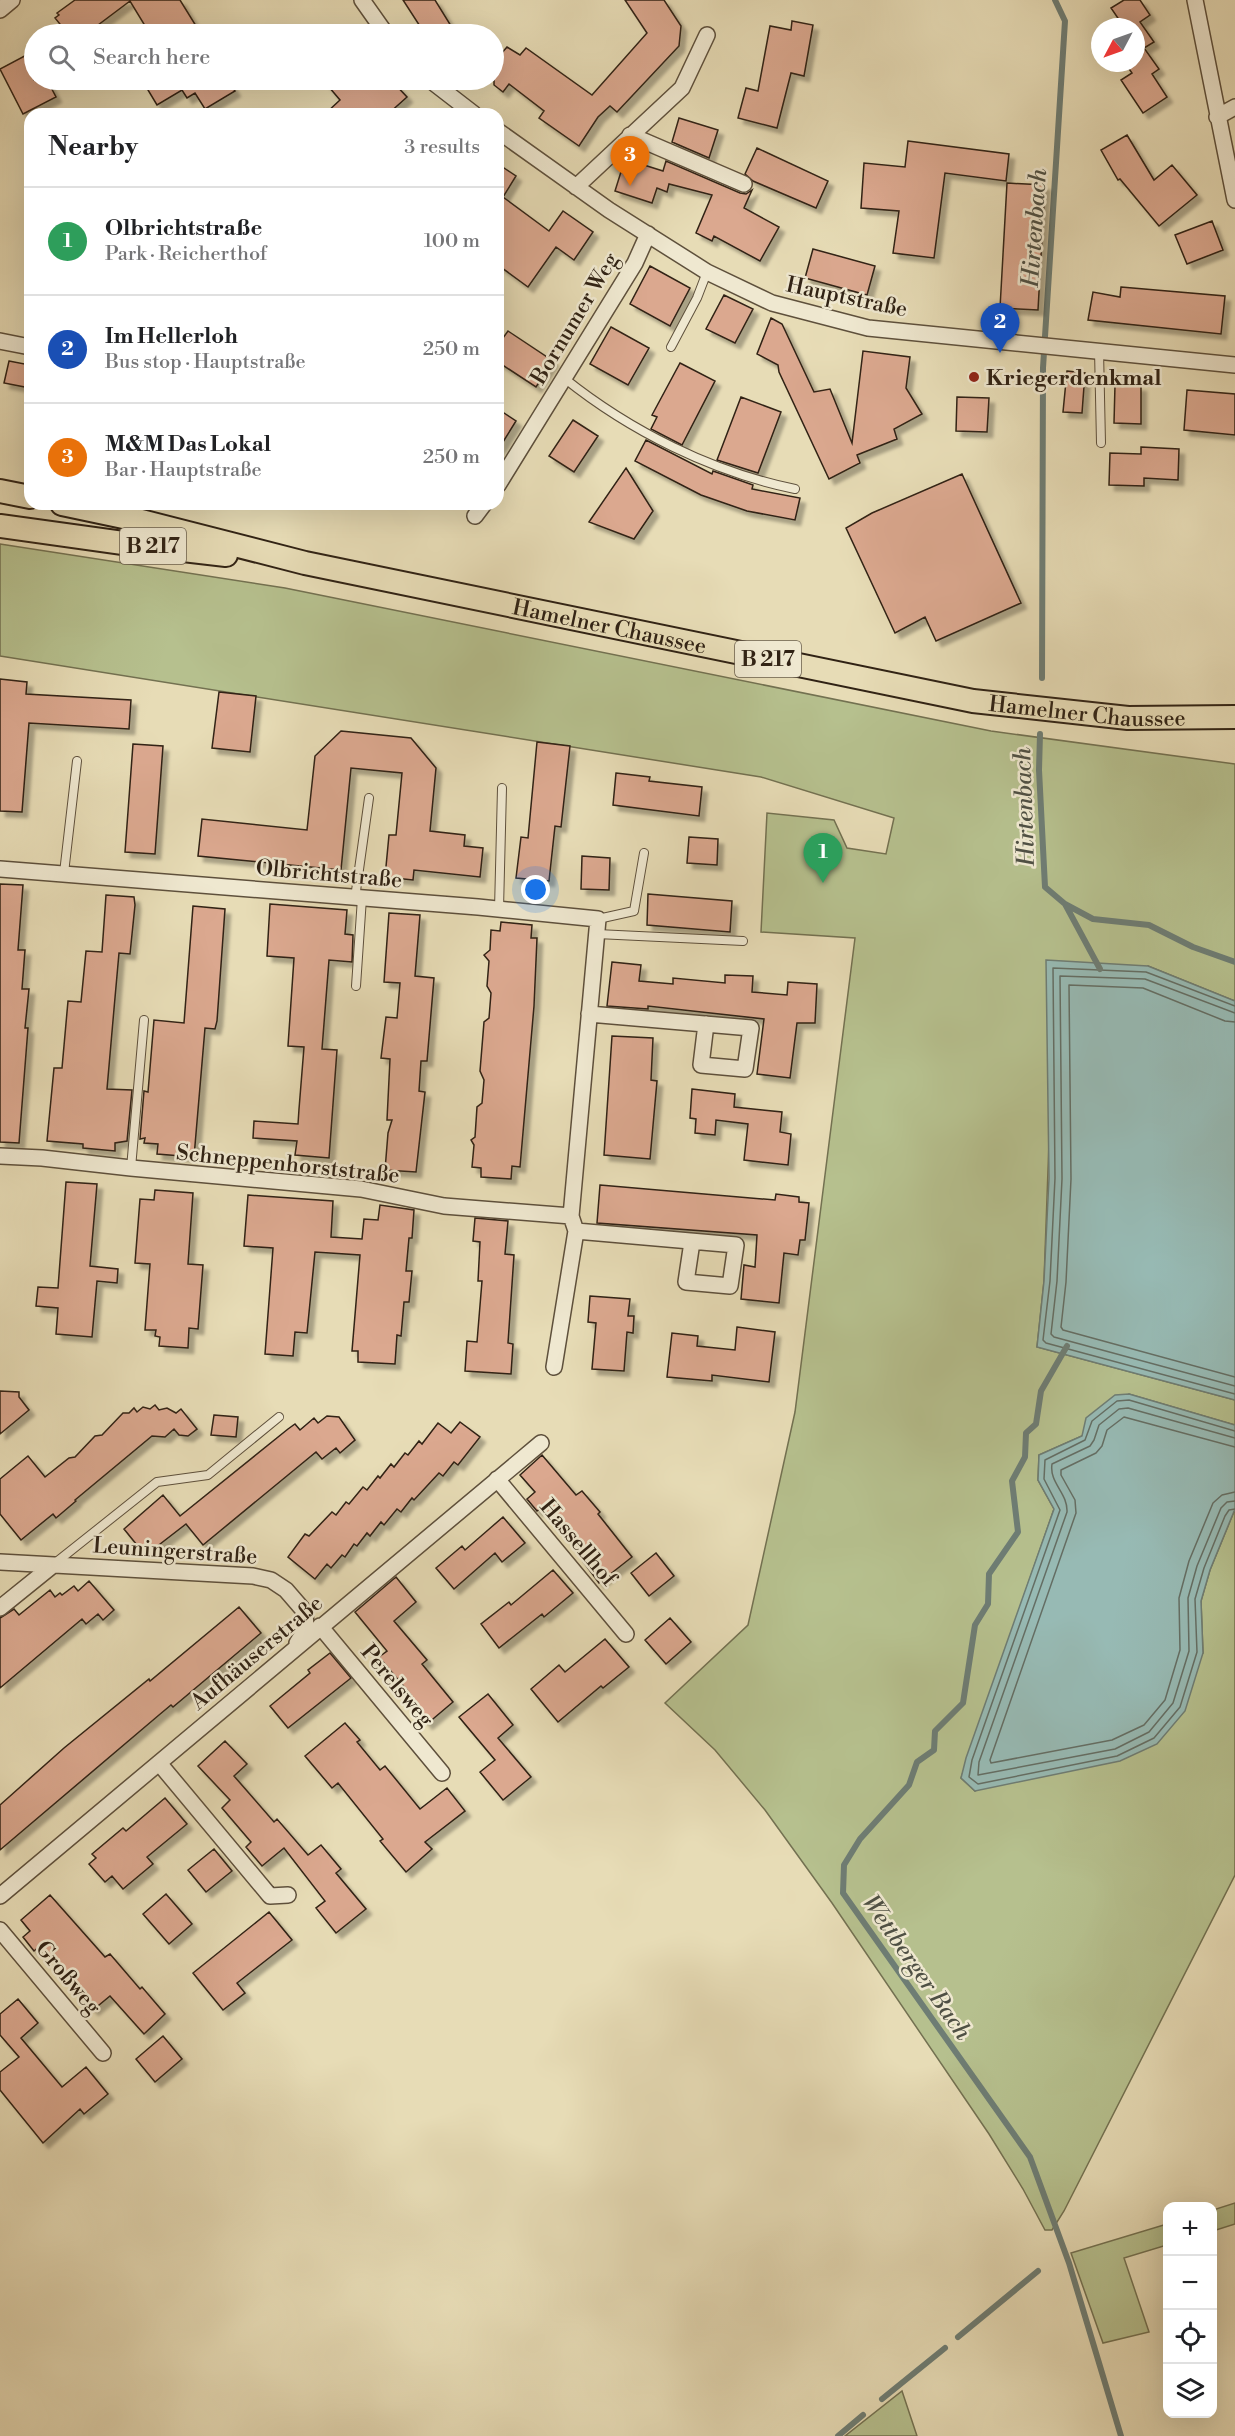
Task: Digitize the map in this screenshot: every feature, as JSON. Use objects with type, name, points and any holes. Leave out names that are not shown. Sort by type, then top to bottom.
[{"type":"main road","points":[[0,491],[24,497]]},
{"type":"main road","name":"Hamelner Chaussee","points":[[90,510],[306,563],[973,701],[1128,718],[1235,717]]},
{"type":"main road","name":"Hamelner Chaussee","points":[[0,526],[123,543],[306,563]]},
{"type":"street","points":[[0,9],[12,0]]},
{"type":"street","points":[[362,0],[379,24]]},
{"type":"street","points":[[1195,0],[1235,200]]},
{"type":"street","points":[[576,187],[682,88],[707,35]]},
{"type":"street","points":[[443,90],[466,108]]},
{"type":"street","points":[[1217,117],[1235,107]]},
{"type":"street","name":"Hauptstraße","points":[[504,135],[576,187],[707,272],[772,303],[868,328],[1235,365]]},
{"type":"street","points":[[630,135],[744,184]]},
{"type":"street","name":"Bornumer Weg","points":[[504,475],[636,262],[648,234]]},
{"type":"street","points":[[0,341],[24,346]]},
{"type":"street","name":"Olbrichtstraße","points":[[0,868],[499,909],[598,927]]},
{"type":"street","points":[[554,1367],[573,1224],[598,927]]},
{"type":"street","points":[[589,1014],[706,1024]]},
{"type":"street","name":"Schneppenhorststraße","points":[[0,1156],[42,1158],[361,1189],[444,1206],[692,1242]]},
{"type":"street","name":"Aufhäuserstraße","points":[[0,1896],[541,1443]]},
{"type":"street","name":"Hassellhof","points":[[497,1479],[626,1634]]},
{"type":"street","name":"Leuningerstraße","points":[[0,1562],[253,1576],[271,1580],[286,1590],[305,1612],[306,1629],[288,1655]]},
{"type":"street","points":[[0,1608],[52,1566]]},
{"type":"street","name":"Perelsweg","points":[[320,1626],[442,1773]]},
{"type":"street","points":[[159,1763],[270,1896],[288,1895]]},
{"type":"street","name":"Großweg","points":[[0,1930],[103,2053]]},
{"type":"lane","points":[[670,347],[697,298],[707,272]]},
{"type":"lane","points":[[1099,350],[1101,443]]},
{"type":"lane","points":[[564,378],[591,399],[682,451],[767,484],[795,489]]},
{"type":"lane","points":[[64,873],[77,761]]},
{"type":"lane","points":[[499,909],[502,788]]},
{"type":"lane","points":[[356,987],[359,898],[369,798]]},
{"type":"lane","points":[[598,927],[634,911],[644,853]]},
{"type":"lane","points":[[598,927],[743,941]]},
{"type":"lane","points":[[131,1168],[144,1020]]},
{"type":"lane","name":"Leuningerstraße","points":[[52,1566],[157,1482],[208,1475],[279,1417]]},
{"type":"green space","points":[[0,544],[285,588],[991,731],[1235,764],[1235,1001],[1148,966],[1049,1142],[1044,1281],[1037,1347],[1235,1400],[1235,1425],[1129,1394],[1082,1436],[1039,1455],[1038,1480],[1054,1509],[961,1778],[975,1791],[1203,1653],[1201,1601],[1210,1570],[1235,1509],[1235,1875],[1064,2211],[1052,2230],[1045,2230],[989,2134],[832,1903],[765,1810],[715,1750],[665,1703],[748,1625],[795,1412],[855,938],[761,932],[767,813],[834,820],[847,848],[886,854],[894,818],[761,777],[0,656]]},
{"type":"green space","points":[[1235,2203],[1235,2224],[1217,2230],[1217,2209]]},
{"type":"green space","points":[[1163,2225],[1163,2246],[1124,2258],[1149,2332],[1103,2343],[1071,2253]]},
{"type":"green space","points":[[902,2391],[917,2436],[845,2436]]},
{"type":"water","points":[[1046,960],[1148,966],[1235,1001],[1235,1400],[1037,1347],[1044,1281],[1049,1178]]},
{"type":"water","points":[[1129,1394],[1235,1425],[1235,1509],[1210,1570],[1201,1601],[1203,1653],[1185,1711],[1157,1744],[1120,1761],[975,1791],[961,1778],[966,1758],[1054,1509],[1038,1480],[1039,1455],[1082,1436],[1086,1418],[1115,1395]]},
{"type":"building","points":[[75,0],[180,0],[195,24],[144,24],[130,1],[99,24],[60,24],[55,18],[59,15],[57,13]]},
{"type":"building","points":[[403,0],[435,0],[450,24],[419,24]]},
{"type":"building","points":[[625,0],[664,0],[681,26],[679,46],[617,112],[610,106],[598,117],[579,146],[539,118],[544,111],[509,84],[503,92],[500,90],[504,90],[504,50],[507,47],[520,55],[526,48],[592,95],[647,33]]},
{"type":"building","points":[[1124,0],[1140,0],[1150,15],[1145,18],[1118,18],[1111,8]]},
{"type":"building","points":[[792,21],[813,25],[804,76],[791,73],[777,128],[738,118],[746,88],[758,91],[770,26],[791,30]]},
{"type":"building","points":[[1145,29],[1154,42],[1145,47]]},
{"type":"building","points":[[1145,49],[1159,69],[1152,74],[1167,97],[1143,113],[1121,80],[1132,73],[1145,72]]},
{"type":"building","points":[[24,56],[24,90],[52,90],[56,97],[35,108],[24,108],[23,114],[0,69]]},
{"type":"building","points":[[148,90],[182,90],[157,105]]},
{"type":"building","points":[[182,90],[235,91],[207,108],[204,108],[195,93],[187,98]]},
{"type":"building","points":[[332,90],[400,90],[407,97],[395,108],[331,108],[340,100]]},
{"type":"building","points":[[679,118],[718,130],[709,158],[672,142]]},
{"type":"building","points":[[1127,135],[1154,180],[1172,165],[1197,195],[1159,226],[1120,179],[1118,180],[1101,150]]},
{"type":"building","points":[[908,141],[1009,154],[1006,181],[945,173],[934,258],[893,253],[899,211],[861,208],[864,163],[905,167]]},
{"type":"building","points":[[757,148],[828,181],[816,208],[753,181],[745,174]]},
{"type":"building","points":[[625,159],[663,171],[666,161],[740,193],[746,194],[752,190],[744,208],[779,227],[760,261],[714,236],[712,241],[696,233],[712,195],[669,184],[667,192],[657,188],[652,203],[615,191]]},
{"type":"building","points":[[504,168],[516,176],[504,195]]},
{"type":"building","points":[[1007,183],[1045,185],[1038,310],[1000,308]]},
{"type":"building","points":[[504,198],[549,231],[563,211],[593,232],[574,260],[556,247],[528,287],[504,269]]},
{"type":"building","points":[[1212,221],[1223,250],[1187,264],[1175,235]]},
{"type":"building","points":[[813,249],[875,266],[867,295],[805,278]]},
{"type":"building","points":[[650,266],[690,288],[670,326],[630,304]]},
{"type":"building","points":[[1121,287],[1225,296],[1221,334],[1088,320],[1093,292],[1120,297]]},
{"type":"building","points":[[724,295],[753,309],[735,343],[706,329]]},
{"type":"building","points":[[771,318],[782,324],[814,392],[830,389],[852,443],[863,351],[910,357],[906,388],[922,414],[894,429],[897,439],[857,455],[860,463],[829,479],[779,372],[778,365],[757,354]]},
{"type":"building","points":[[611,327],[649,348],[628,385],[590,364]]},
{"type":"building","points":[[508,331],[553,361],[536,387],[504,366],[504,337]]},
{"type":"building","points":[[9,361],[24,364],[24,387],[4,383]]},
{"type":"building","points":[[680,363],[715,381],[682,445],[651,429],[657,417],[652,415]]},
{"type":"building","points":[[1067,371],[1085,373],[1082,413],[1063,412]]},
{"type":"building","points":[[1115,385],[1141,386],[1141,424],[1114,423]]},
{"type":"building","points":[[1187,390],[1235,394],[1235,435],[1184,430]]},
{"type":"building","points":[[741,397],[781,412],[758,473],[717,460]]},
{"type":"building","points":[[957,397],[989,398],[987,432],[956,431]]},
{"type":"building","points":[[504,413],[516,421],[504,440]]},
{"type":"building","points":[[573,420],[598,436],[574,472],[549,456]]},
{"type":"building","points":[[646,440],[712,474],[713,471],[753,485],[752,489],[800,498],[795,520],[747,511],[701,495],[635,461]]},
{"type":"building","points":[[1141,447],[1179,449],[1178,480],[1144,478],[1144,486],[1109,485],[1110,453],[1141,454]]},
{"type":"building","points":[[626,468],[653,511],[634,539],[589,522]]},
{"type":"building","points":[[962,474],[1021,603],[936,641],[925,617],[895,633],[846,528],[872,513]]},
{"type":"building","points":[[0,679],[27,682],[26,694],[131,700],[129,729],[29,723],[22,812],[0,811]]},
{"type":"building","points":[[219,692],[256,696],[250,752],[212,748]]},
{"type":"building","points":[[341,731],[411,738],[436,768],[430,831],[465,835],[464,846],[483,848],[480,877],[414,870],[413,880],[385,877],[389,835],[396,835],[402,773],[351,768],[341,870],[198,856],[202,819],[307,830],[315,756]]},
{"type":"building","points":[[537,742],[570,746],[561,827],[555,826],[549,881],[516,878],[521,837],[528,838]]},
{"type":"building","points":[[133,744],[163,746],[155,854],[125,852]]},
{"type":"building","points":[[616,773],[650,777],[649,781],[702,787],[699,816],[613,805]]},
{"type":"building","points":[[689,837],[718,839],[717,865],[687,863]]},
{"type":"building","points":[[582,856],[610,858],[609,890],[581,889]]},
{"type":"building","points":[[0,884],[23,885],[18,950],[25,950],[22,989],[29,989],[19,1143],[0,1142]]},
{"type":"building","points":[[648,894],[732,901],[730,932],[647,925]]},
{"type":"building","points":[[106,895],[134,897],[135,905],[130,954],[119,953],[107,1089],[132,1090],[127,1141],[115,1143],[115,1151],[83,1148],[83,1144],[47,1141],[54,1068],[62,1068],[68,1001],[81,1002],[86,951],[102,952]]},
{"type":"building","points":[[270,904],[347,910],[345,934],[353,935],[352,962],[329,960],[322,1049],[337,1050],[329,1158],[295,1155],[297,1141],[253,1138],[254,1121],[298,1124],[304,1047],[288,1046],[294,958],[267,956]]},
{"type":"building","points":[[193,906],[225,909],[217,1021],[215,1029],[205,1028],[194,1157],[157,1154],[158,1144],[144,1143],[145,1138],[140,1139],[144,1091],[148,1092],[154,1020],[184,1023]]},
{"type":"building","points":[[389,913],[420,915],[415,976],[434,978],[427,1061],[421,1061],[419,1091],[425,1092],[416,1172],[385,1170],[388,1133],[392,1120],[387,1120],[390,1059],[381,1058],[386,1017],[397,1018],[400,983],[384,982]]},
{"type":"building","points":[[501,922],[532,925],[531,938],[537,938],[534,1006],[520,1167],[512,1166],[511,1179],[481,1177],[481,1168],[472,1167],[474,1145],[471,1140],[475,1137],[477,1107],[482,1103],[484,1080],[480,1071],[484,1022],[489,1018],[491,993],[487,986],[489,961],[484,955],[490,950],[491,930],[500,931]]},
{"type":"building","points":[[612,962],[641,965],[639,981],[673,984],[673,978],[725,983],[725,975],[753,976],[752,992],[787,995],[788,982],[817,984],[815,1023],[797,1023],[790,1078],[757,1074],[764,1019],[648,1006],[648,1009],[607,1006]]},
{"type":"building","points":[[612,1036],[653,1038],[651,1080],[657,1081],[650,1159],[604,1155]]},
{"type":"building","points":[[692,1089],[735,1094],[734,1107],[782,1112],[780,1132],[791,1134],[788,1165],[744,1160],[748,1124],[716,1120],[715,1135],[695,1133],[696,1119],[690,1118]]},
{"type":"building","points":[[66,1182],[97,1184],[90,1266],[118,1269],[117,1283],[97,1281],[92,1337],[56,1334],[58,1308],[36,1306],[38,1287],[58,1288]]},
{"type":"building","points":[[600,1185],[775,1200],[776,1194],[799,1197],[799,1202],[809,1203],[805,1240],[800,1240],[798,1255],[784,1253],[779,1303],[741,1299],[744,1265],[755,1267],[757,1235],[597,1223]]},
{"type":"building","points":[[155,1190],[193,1193],[188,1264],[203,1265],[198,1329],[189,1328],[188,1348],[159,1346],[160,1337],[155,1336],[156,1330],[145,1330],[150,1264],[135,1263],[140,1199],[154,1200]]},
{"type":"building","points":[[248,1195],[333,1201],[331,1237],[362,1239],[364,1219],[378,1220],[380,1205],[414,1210],[406,1271],[412,1271],[409,1302],[404,1302],[401,1336],[397,1335],[395,1364],[358,1362],[358,1351],[352,1351],[360,1255],[315,1252],[307,1333],[295,1332],[293,1356],[265,1354],[273,1248],[244,1246]]},
{"type":"building","points":[[475,1218],[508,1221],[505,1254],[514,1255],[508,1343],[513,1344],[511,1374],[465,1371],[467,1341],[477,1342],[482,1281],[478,1281],[480,1242],[473,1241]]},
{"type":"building","points":[[590,1296],[630,1299],[628,1316],[634,1316],[633,1333],[627,1332],[624,1371],[592,1369],[596,1323],[588,1322]]},
{"type":"building","points":[[737,1327],[775,1332],[769,1382],[712,1375],[712,1381],[667,1377],[672,1333],[698,1336],[697,1346],[735,1350]]},
{"type":"building","points":[[0,1391],[19,1392],[19,1397],[29,1410],[0,1434]]},
{"type":"building","points":[[155,1405],[159,1410],[167,1408],[176,1413],[181,1409],[197,1429],[188,1436],[179,1435],[174,1429],[165,1437],[152,1436],[56,1518],[53,1514],[21,1540],[0,1514],[0,1479],[28,1456],[45,1477],[69,1458],[75,1457],[95,1436],[102,1435],[123,1413],[129,1413],[134,1408],[137,1412],[143,1407],[150,1409]]},
{"type":"building","points":[[214,1415],[238,1417],[236,1437],[211,1435]]},
{"type":"building","points":[[327,1416],[339,1417],[355,1440],[340,1453],[336,1448],[322,1459],[316,1452],[203,1545],[186,1524],[151,1551],[141,1550],[124,1529],[163,1495],[180,1516],[295,1424],[300,1430],[314,1418],[318,1423]]},
{"type":"building","points":[[460,1422],[480,1437],[458,1465],[454,1462],[443,1476],[439,1473],[414,1500],[412,1498],[401,1512],[397,1509],[384,1525],[381,1522],[370,1536],[367,1533],[357,1546],[354,1544],[345,1557],[342,1555],[331,1568],[327,1564],[315,1579],[288,1557],[305,1534],[309,1536],[332,1512],[336,1515],[346,1502],[349,1504],[363,1487],[367,1490],[391,1464],[394,1467],[419,1441],[422,1444],[438,1423],[451,1433]]},
{"type":"building","points":[[542,1455],[576,1495],[582,1491],[632,1557],[599,1583],[579,1556],[582,1554],[541,1508],[537,1511],[527,1499],[535,1492],[520,1475]]},
{"type":"building","points":[[503,1517],[525,1543],[502,1562],[495,1553],[454,1589],[436,1568],[462,1546],[465,1550]]},
{"type":"building","points":[[656,1553],[674,1576],[649,1596],[631,1573]]},
{"type":"building","points":[[553,1570],[573,1593],[544,1617],[542,1614],[499,1648],[481,1624],[509,1602],[511,1605]]},
{"type":"building","points":[[396,1577],[416,1602],[394,1621],[427,1660],[422,1664],[453,1702],[427,1724],[406,1699],[411,1695],[379,1657],[387,1651],[355,1612]]},
{"type":"building","points":[[89,1581],[114,1610],[103,1620],[98,1614],[86,1624],[82,1619],[0,1688],[0,1618],[14,1609],[19,1615],[50,1590],[55,1597],[74,1586],[78,1591]]},
{"type":"building","points":[[239,1607],[261,1633],[173,1707],[171,1705],[0,1850],[0,1805],[64,1748]]},
{"type":"building","points":[[670,1618],[691,1642],[666,1664],[645,1640]]},
{"type":"building","points":[[605,1639],[629,1667],[603,1688],[601,1686],[558,1722],[531,1689],[559,1665],[565,1672]]},
{"type":"building","points":[[330,1653],[351,1678],[288,1728],[270,1706],[310,1673],[308,1670]]},
{"type":"building","points":[[488,1694],[513,1725],[498,1738],[531,1777],[503,1800],[480,1772],[495,1760],[459,1717]]},
{"type":"building","points":[[345,1723],[360,1740],[357,1742],[380,1770],[385,1766],[420,1809],[447,1788],[465,1811],[425,1842],[432,1849],[406,1872],[380,1841],[383,1839],[338,1783],[332,1788],[305,1756]]},
{"type":"building","points":[[225,1741],[247,1764],[234,1776],[274,1822],[277,1819],[308,1855],[321,1845],[341,1869],[336,1873],[366,1909],[336,1933],[316,1908],[325,1901],[284,1848],[262,1866],[246,1847],[251,1842],[222,1808],[230,1800],[198,1766]]},
{"type":"building","points":[[165,1798],[187,1824],[147,1857],[153,1864],[123,1889],[112,1876],[105,1882],[89,1864],[96,1858],[92,1854],[123,1828],[126,1831]]},
{"type":"building","points":[[214,1849],[232,1871],[206,1892],[188,1870]]},
{"type":"building","points":[[166,1894],[192,1924],[169,1944],[143,1914]]},
{"type":"building","points":[[50,1895],[105,1957],[110,1954],[165,2014],[144,2034],[110,1996],[93,2010],[72,1986],[75,1983],[41,1945],[34,1951],[23,1937],[30,1931],[21,1920]]},
{"type":"building","points":[[269,1912],[292,1940],[237,1983],[245,1993],[223,2010],[193,1973]]},
{"type":"building","points":[[18,1999],[38,2023],[21,2038],[62,2087],[86,2067],[108,2094],[84,2114],[80,2109],[43,2143],[0,2090],[0,2072],[19,2057],[0,2035],[0,2014]]},
{"type":"building","points":[[163,2036],[182,2059],[155,2082],[136,2059]]},
{"type":"waterway","name":"Hirtenbach","points":[[1042,678],[1043,368],[1065,21],[1055,0]]},
{"type":"waterway","name":"Wettberger Bach","points":[[1040,734],[1039,770],[1045,887],[1065,904],[1093,919],[1149,925],[1193,947],[1235,962]]},
{"type":"waterway","name":"Wettberger Bach","points":[[1065,904],[1100,969]]},
{"type":"waterway","name":"Wettberger Bach","points":[[1067,1346],[1041,1391],[1036,1424],[1026,1433],[1025,1457],[1012,1481],[1018,1532],[989,1574],[988,1604],[975,1625],[963,1703],[935,1731],[934,1750],[917,1762],[909,1785],[860,1839],[844,1865],[843,1893],[1030,2157],[1069,2263],[1121,2436]]},
{"type":"waterway","points":[[958,2337],[1038,2271]]},
{"type":"waterway","points":[[882,2399],[945,2348]]},
{"type":"waterway","points":[[838,2436],[863,2415]]},
{"type":"place","name":"M&M Das Lokal","points":[[630,186]]},
{"type":"place","name":"Im Hellerloh","points":[[1000,353]]},
{"type":"place","name":"Kriegerdenkmal","points":[[974,377]]},
{"type":"place","name":"Olbrichtstraße","points":[[823,883]]}]
